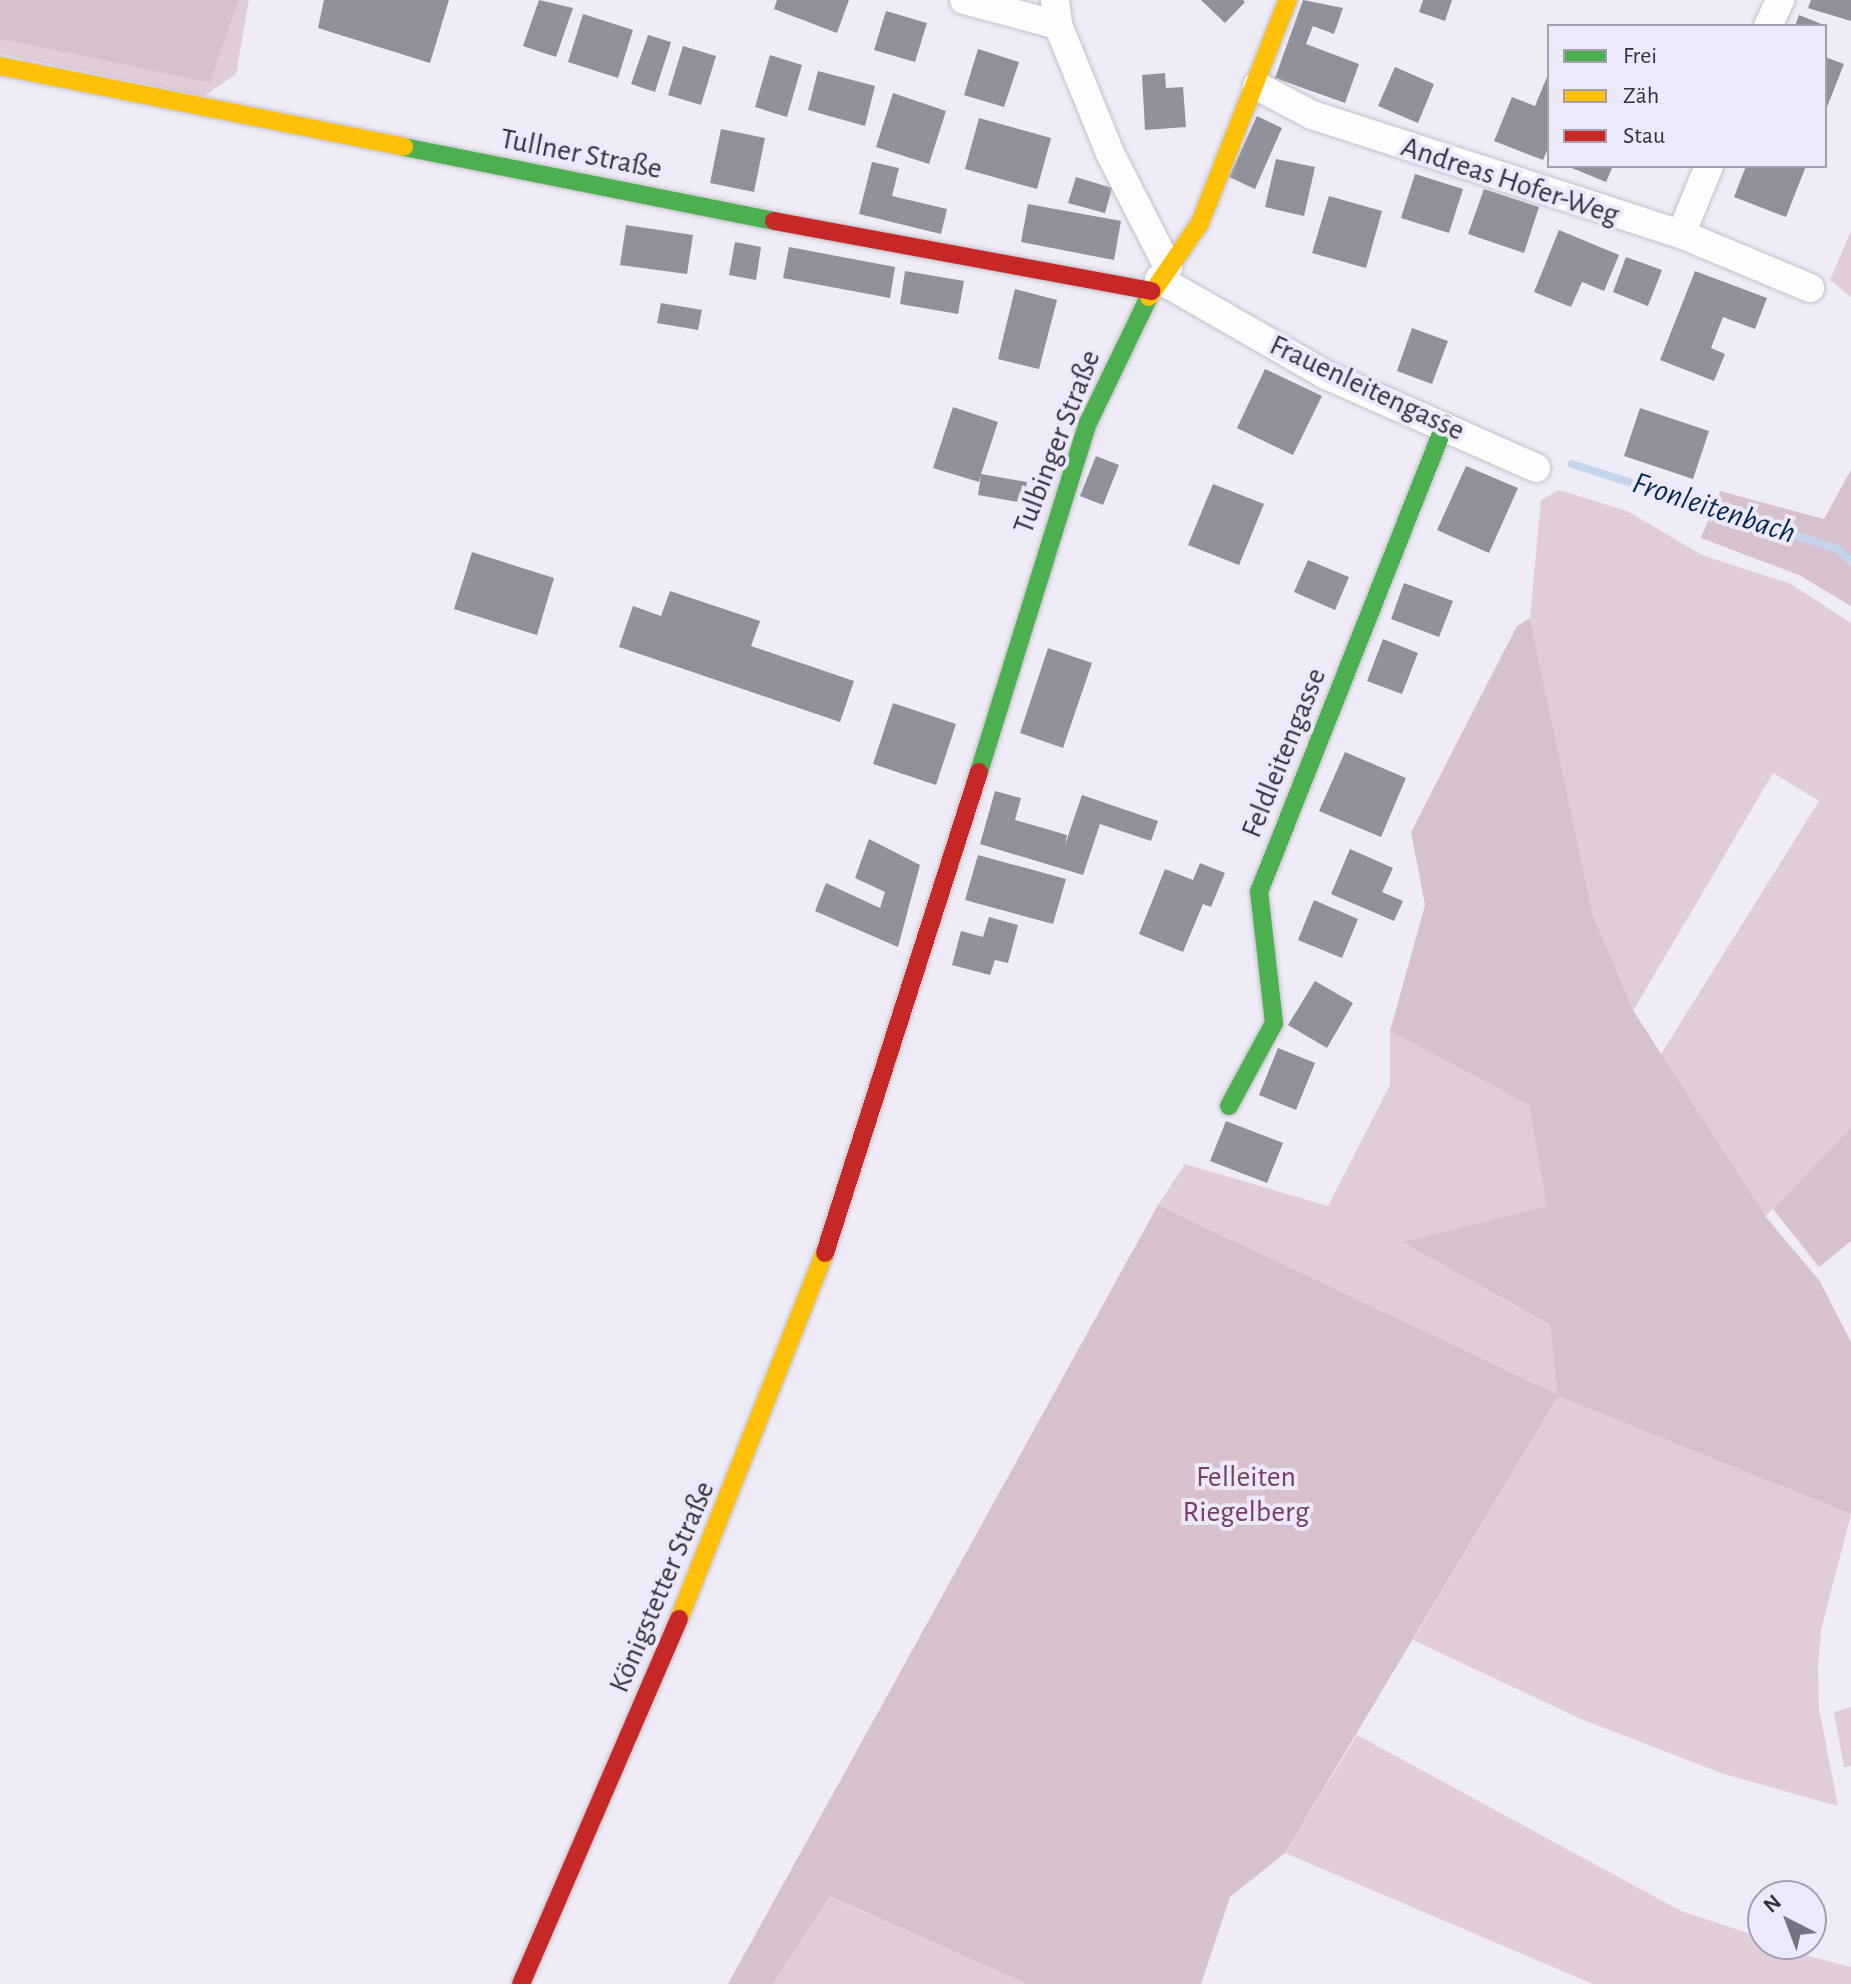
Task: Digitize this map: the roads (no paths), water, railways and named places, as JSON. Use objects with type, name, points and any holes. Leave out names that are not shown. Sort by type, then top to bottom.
[{"type":"main road","name":"Tulbinger Straße","points":[[933,928],[1067,478],[1160,279],[1200,223],[1257,86],[1288,0]]},
{"type":"main road","name":"Tullner Straße","points":[[0,66],[1007,268],[1160,279]]},
{"type":"main road","name":"Feldleitengasse","points":[[1229,1106],[1274,1023],[1259,892],[1445,424]]},
{"type":"main road","points":[[912,1049],[933,928]]},
{"type":"main road","name":"Königstetter Straße","points":[[521,1984],[743,1469],[842,1208],[904,1000],[933,928]]},
{"type":"main road","name":"Königstetter Straße","points":[[842,1208],[903,1080]]},
{"type":"street","points":[[964,0],[1056,13],[1160,279]]},
{"type":"street","points":[[1769,24],[1780,0]]},
{"type":"street","name":"Andreas Hofer-Weg","points":[[1257,86],[1393,144],[1681,234],[1810,288]]},
{"type":"street","points":[[1681,234],[1708,168]]},
{"type":"street","name":"Frauenleitengasse","points":[[1160,279],[1324,374],[1445,424],[1536,468]]},
{"type":"waterway","name":"Fronleitenbach","points":[[1572,464],[1838,549],[1851,562]]},
{"type":"park label","name":"Felleiten Riegelberg","points":[[1246,1494]]}]
